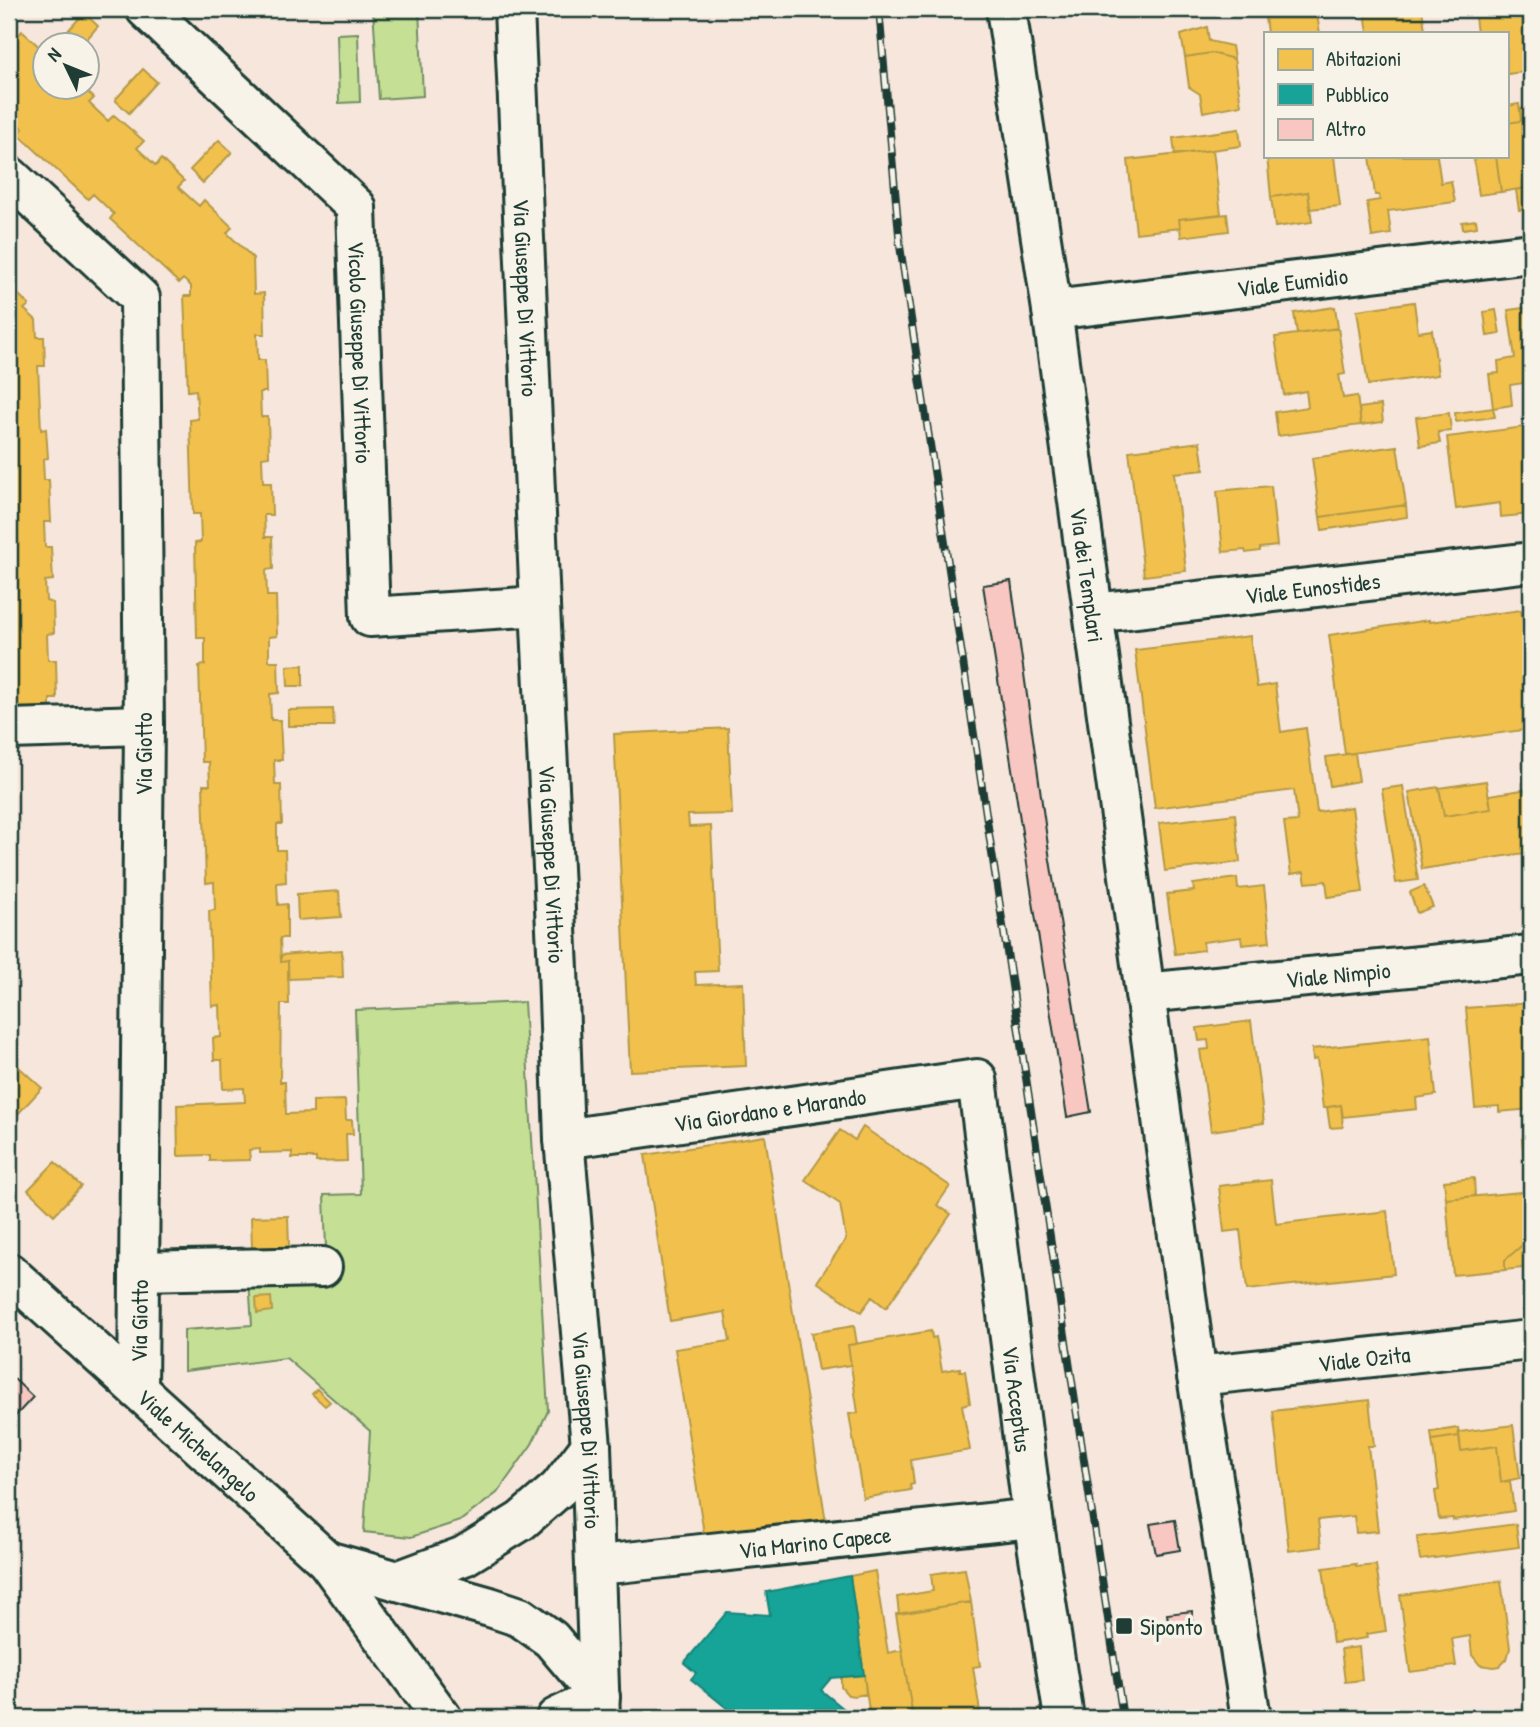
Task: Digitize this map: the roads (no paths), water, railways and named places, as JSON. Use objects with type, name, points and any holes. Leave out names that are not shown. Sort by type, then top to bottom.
[{"type":"street","name":"Vicolo Giuseppe Di Vittorio","points":[[146,9],[356,207],[370,617],[540,606]]},
{"type":"street","name":"Via Giuseppe Di Vittorio","points":[[514,9],[564,1139],[592,1446],[600,1708]]},
{"type":"street","name":"Via dei Templari","points":[[1006,9],[1052,310],[1197,1376],[1251,1718]]},
{"type":"street","name":"Via Giotto","points":[[9,176],[140,299],[144,725],[138,1390]]},
{"type":"street","name":"Viale Eumidio","points":[[1052,310],[1531,253]]},
{"type":"street","name":"Viale Eunostides","points":[[1094,613],[1531,562]]},
{"type":"street","points":[[9,729],[144,725]]},
{"type":"street","name":"Viale Nimpio","points":[[1145,993],[1531,955]]},
{"type":"street","name":"Via Giordano e Marando","points":[[564,1139],[977,1079]]},
{"type":"street","name":"Via Acceptus","points":[[977,1079],[1033,1518],[1064,1718]]},
{"type":"street","points":[[139,1271],[322,1267]]},
{"type":"street","name":"Viale Michelangelo","points":[[9,1273],[327,1561],[442,1718]]},
{"type":"street","name":"Viale Ozita","points":[[1197,1376],[1531,1340]]},
{"type":"street","points":[[397,1581],[464,1556],[521,1521],[559,1488],[592,1446]]},
{"type":"street","name":"Via Marino Capece","points":[[596,1564],[1033,1518]]},
{"type":"street","name":"Viale Michelangelo","points":[[327,1561],[520,1618],[551,1639],[600,1708]]},
{"type":"street","points":[[556,1718],[600,1708]]},
{"type":"railway","points":[[879,9],[900,246],[1123,1718]]},
{"type":"place","name":"Siponto","points":[[1124,1626]]}]
